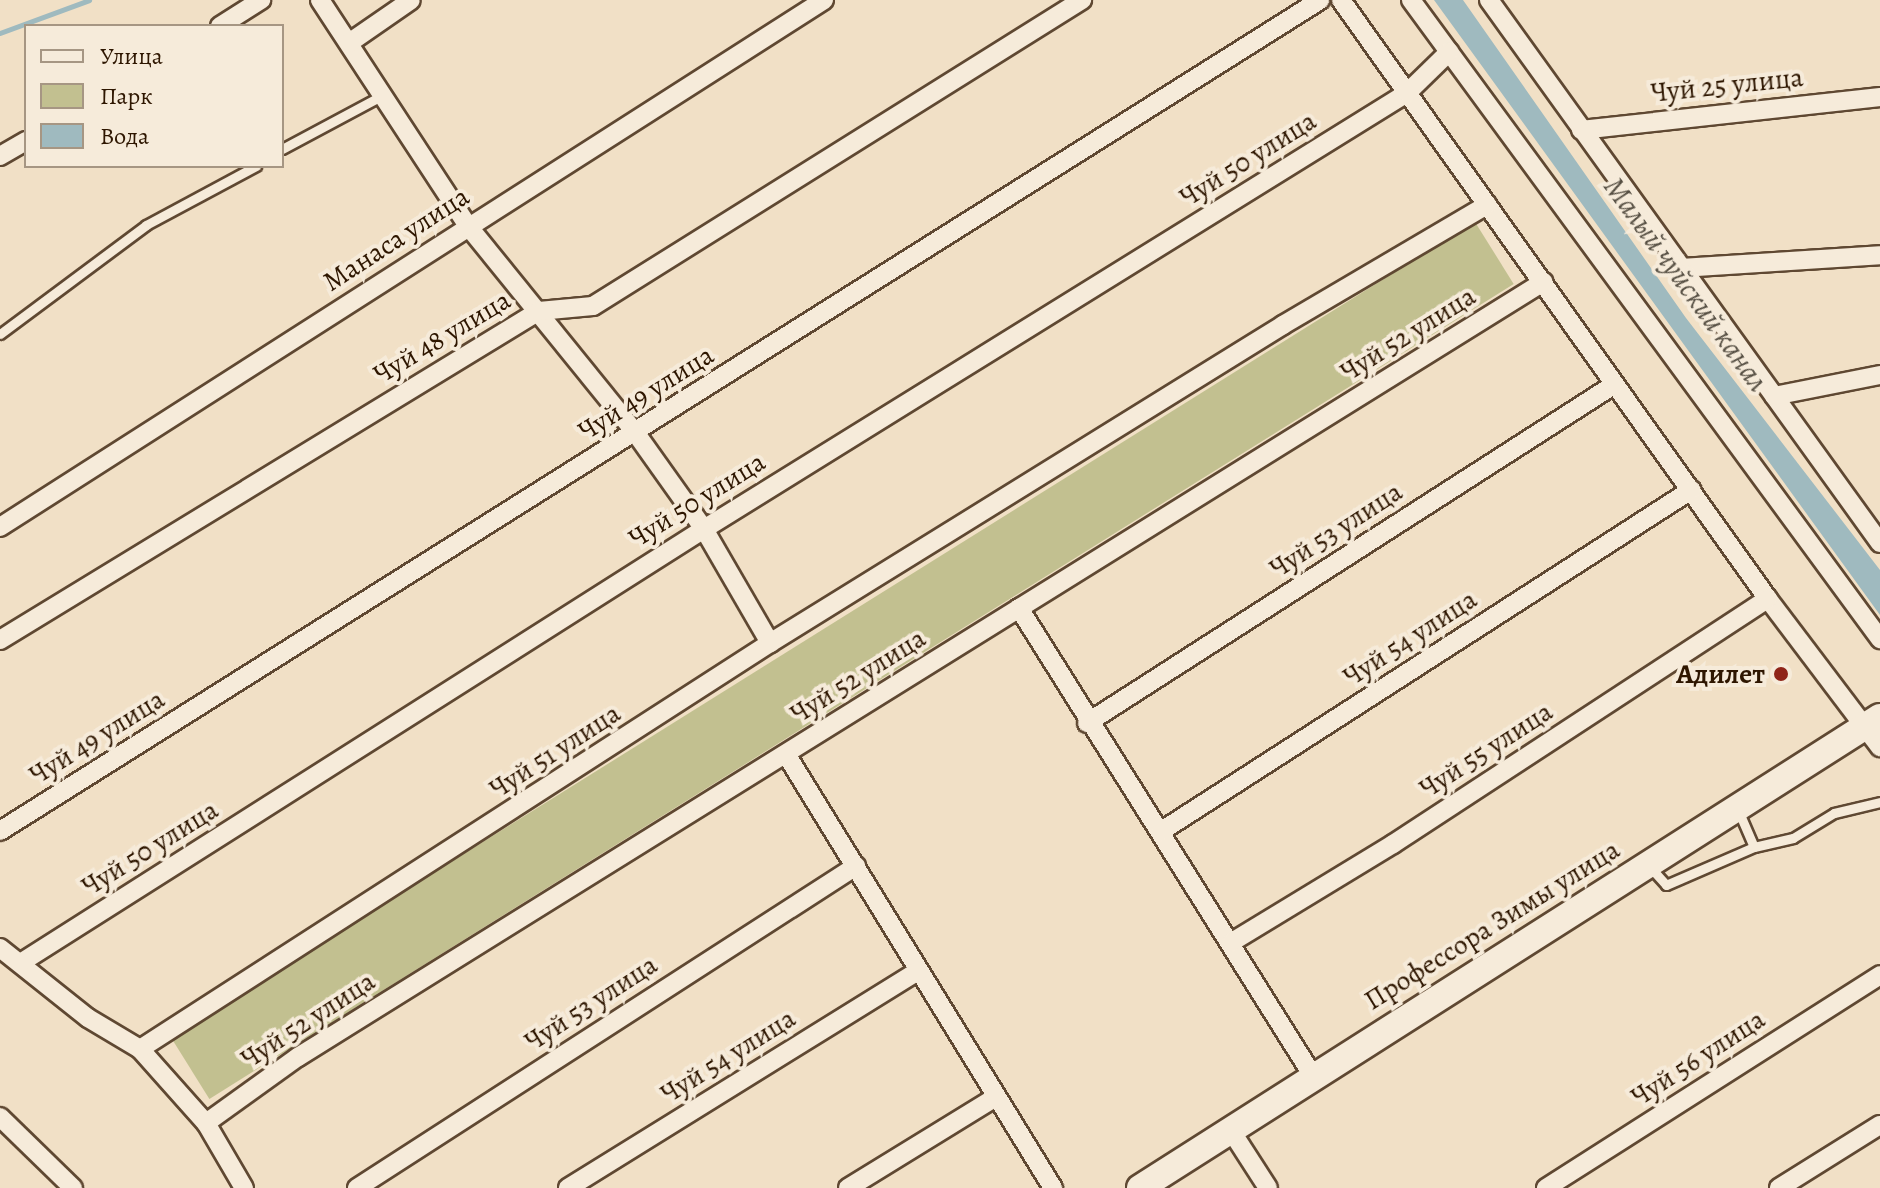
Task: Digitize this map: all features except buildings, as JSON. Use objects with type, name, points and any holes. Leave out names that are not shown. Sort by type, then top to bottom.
[{"type":"street","points":[[223,24],[261,0]]},
{"type":"street","points":[[320,0],[468,226],[635,432],[704,529],[770,643]]},
{"type":"street","points":[[349,43],[411,0]]},
{"type":"street","name":"Манаса улица","points":[[0,527],[824,0]]},
{"type":"street","name":"Чуй 48 улица","points":[[0,640],[539,311],[593,306],[1082,0]]},
{"type":"street","name":"Чуй 49 улица","points":[[0,831],[1320,0]]},
{"type":"street","points":[[1341,0],[1768,599],[1875,730]]},
{"type":"street","points":[[1411,0],[1880,639]]},
{"type":"street","points":[[1489,0],[1880,543]]},
{"type":"street","name":"Чуй 50 улица","points":[[22,962],[704,529],[1407,93],[1449,52]]},
{"type":"street","name":"Чуй 25 улица","points":[[1581,130],[1880,97]]},
{"type":"street","points":[[0,156],[24,142]]},
{"type":"street","name":"Чуй 51 улица","points":[[140,1049],[770,643],[1002,503],[1283,325],[1487,205]]},
{"type":"street","points":[[1681,268],[1880,255]]},
{"type":"street","name":"Чуй 52 улица","points":[[206,1123],[298,1057],[1543,282]]},
{"type":"street","points":[[1774,396],[1880,375]]},
{"type":"street","name":"Чуй 53 улица","points":[[1087,723],[1615,384]]},
{"type":"street","name":"Чуй 54 улица","points":[[1160,832],[1691,490]]},
{"type":"street","name":"Чуй 55 улица","points":[[1232,942],[1393,844],[1768,599]]},
{"type":"street","points":[[1019,608],[1087,723],[1232,942],[1313,1076]]},
{"type":"street","name":"Профессора Зимы улица","points":[[1140,1188],[1737,807],[1875,730]]},
{"type":"street","points":[[786,754],[1053,1188]]},
{"type":"street","name":"Чуй 53 улица","points":[[357,1188],[856,866]]},
{"type":"street","points":[[0,948],[22,962],[88,1018],[140,1049],[206,1123],[244,1188]]},
{"type":"street","name":"Чуй 54 улица","points":[[568,1188],[918,971]]},
{"type":"street","name":"Чуй 56 улица","points":[[1546,1188],[1880,975]]},
{"type":"street","points":[[848,1188],[996,1097]]},
{"type":"street","points":[[0,1117],[73,1188]]},
{"type":"street","points":[[1779,1188],[1880,1125]]},
{"type":"street","points":[[1230,1129],[1268,1188]]},
{"type":"lane","points":[[284,148],[383,95]]},
{"type":"lane","points":[[0,334],[146,225],[252,168]]},
{"type":"lane","points":[[1648,864],[1666,885],[1754,847],[1793,838],[1834,813],[1880,802]]},
{"type":"lane","points":[[1737,807],[1754,847]]},
{"type":"green space","points":[[1475,222],[1514,284],[209,1099],[171,1037]]},
{"type":"water","points":[[1434,0],[1463,0],[1686,318],[1880,570],[1880,615]]},
{"type":"waterway","points":[[24,24],[89,0]]},
{"type":"waterway","points":[[0,33],[24,24]]},
{"type":"place","name":"Адилет","points":[[1781,674]]},
{"type":"water label","name":"Малый чуйский канал","points":[[1686,284]]}]
